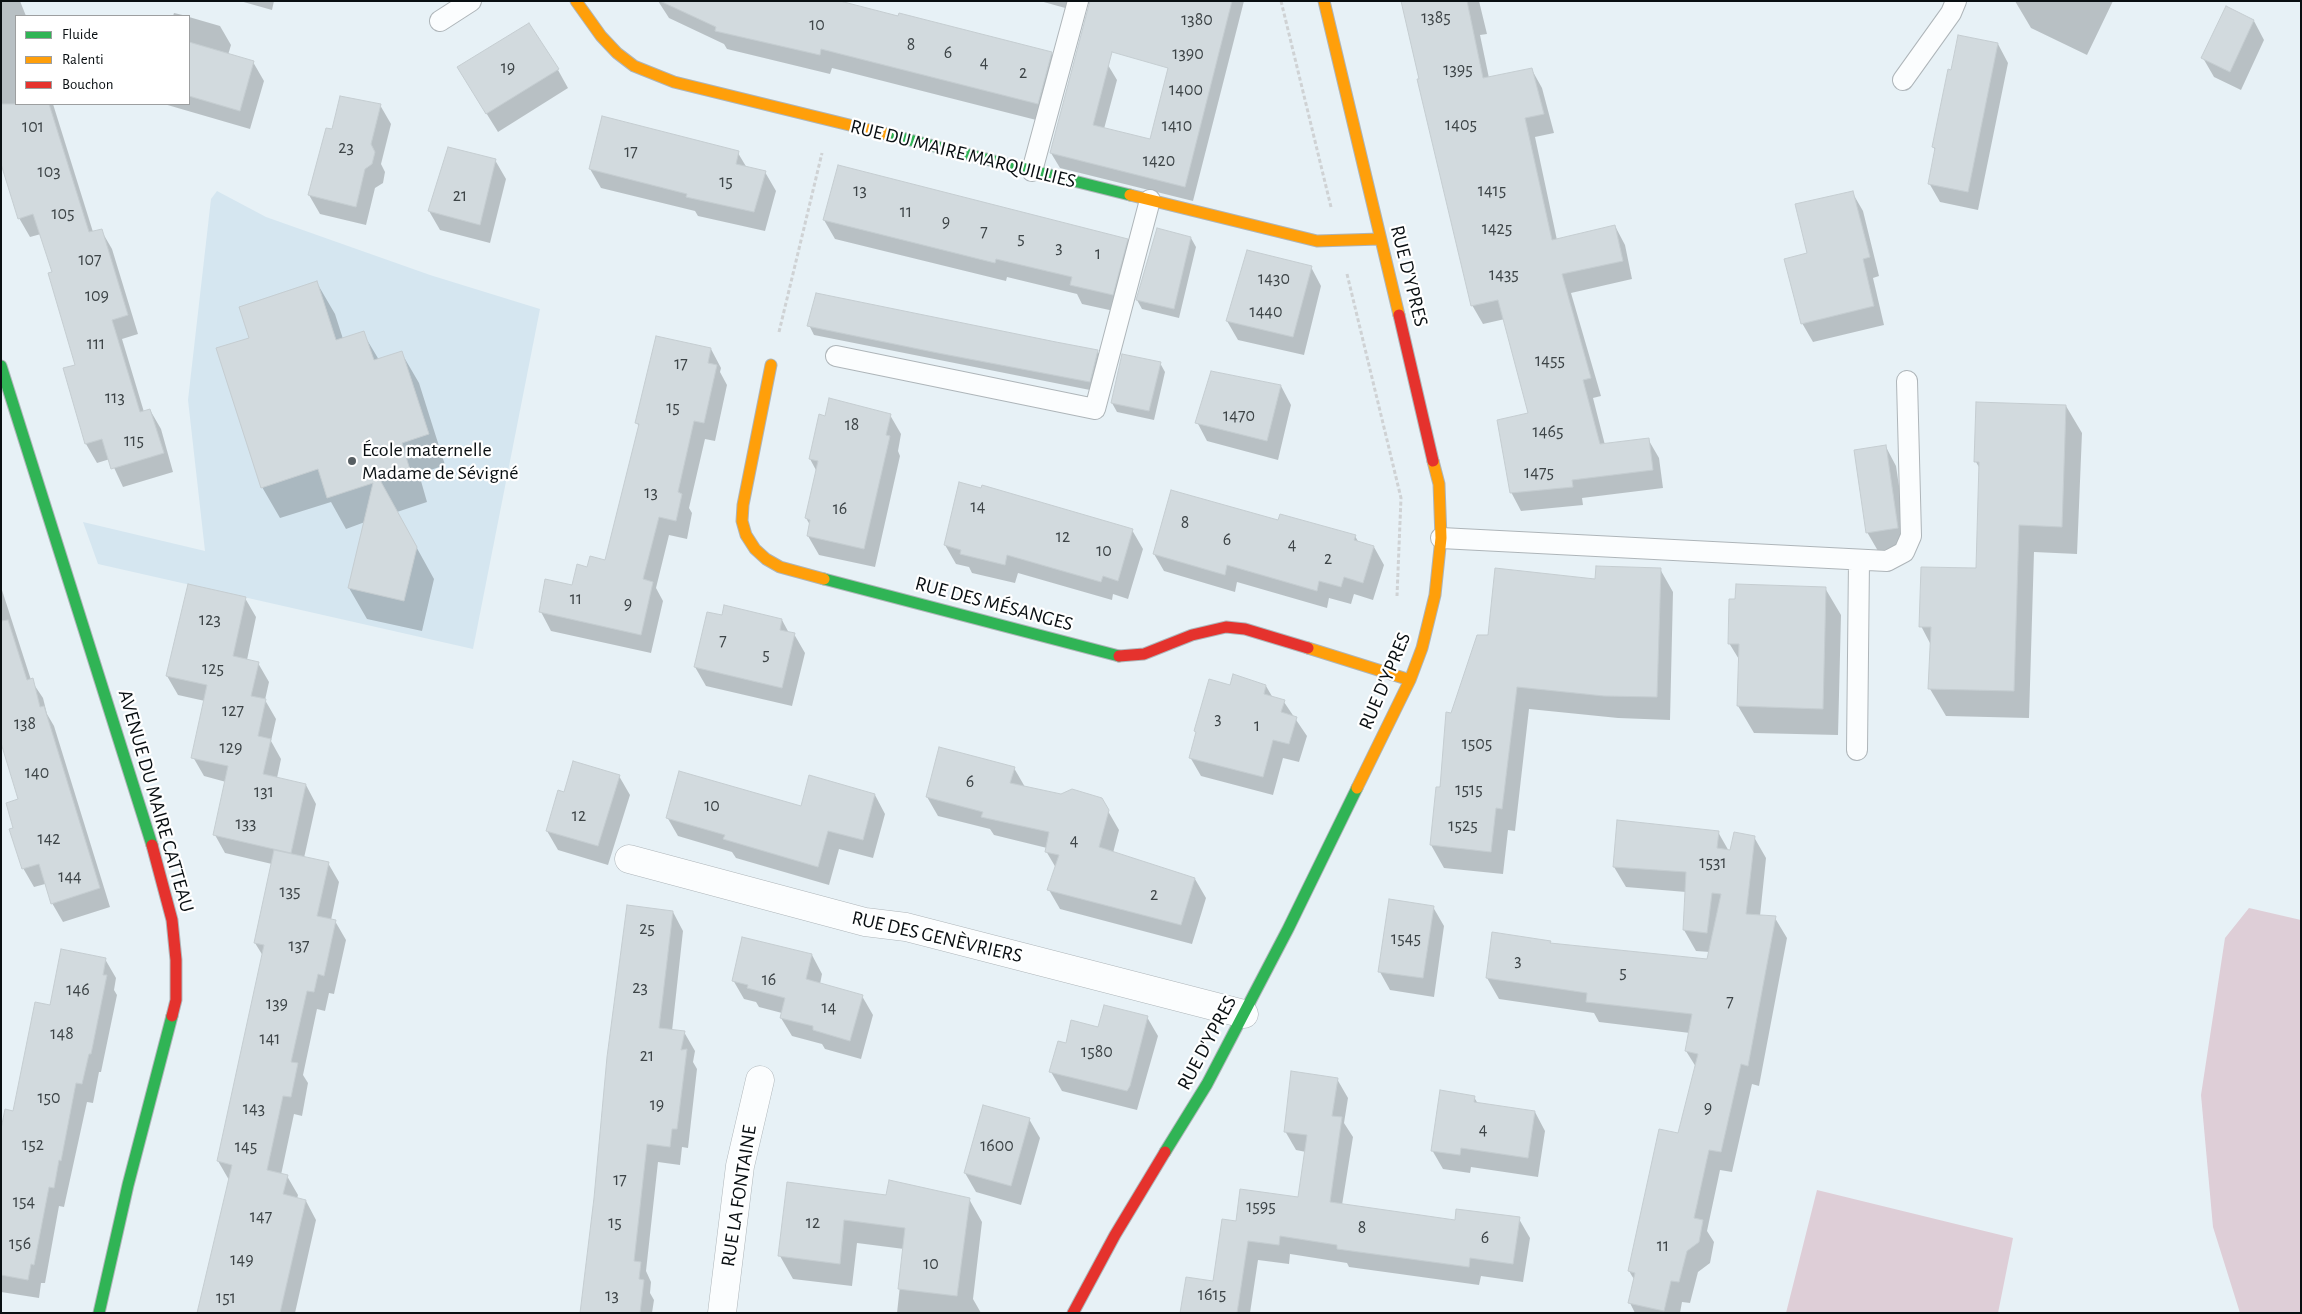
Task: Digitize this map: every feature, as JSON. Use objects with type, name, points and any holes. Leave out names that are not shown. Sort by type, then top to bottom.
[{"type":"street","name":"RUE DU MAIRE MARQUILLIES","points":[[576,1],[601,36],[634,66],[674,82],[1318,242],[1380,239]]},
{"type":"street","name":"RUE D'YPRES","points":[[1073,1313],[1115,1235],[1207,1084],[1244,1014],[1410,680],[1422,648],[1432,611],[1441,538],[1439,484],[1324,1]]},
{"type":"street","name":"RUE DES MÉSANGES","points":[[771,365],[742,521],[746,535],[755,548],[766,559],[780,567],[1112,655],[1144,654],[1192,635],[1226,627],[1272,637],[1410,680]]},
{"type":"street","name":"AVENUE DU MAIRE CATTEAU","points":[[1,366],[163,880],[174,940],[176,1000],[128,1185],[99,1313]]},
{"type":"street","name":"RUE DES GENÈVRIERS","points":[[629,859],[866,922],[906,926],[1244,1014]]},
{"type":"street","name":"RUE LA FONTAINE","points":[[722,1313],[740,1166],[760,1080]]},
{"type":"lane","points":[[440,21],[472,1]]},
{"type":"lane","points":[[1032,171],[1078,1]]},
{"type":"lane","points":[[1904,80],[1951,14],[1956,1]]},
{"type":"lane","points":[[836,356],[1095,409],[1150,200]]},
{"type":"lane","points":[[1441,538],[1887,561],[1904,552],[1911,536],[1907,381]]},
{"type":"lane","points":[[1857,750],[1859,560]]},
{"type":"path","points":[[771,365],[829,121]]},
{"type":"shaded area","name":"École maternelle Madame de Sévigné","points":[[217,191],[266,217],[430,275],[540,309],[473,649],[98,564],[83,522],[205,551],[188,400],[211,199]]},
{"type":"shaded area","points":[[2249,908],[2301,920],[2301,1313],[2240,1313],[2213,1227],[2201,1095],[2225,938]]},
{"type":"shaded area","points":[[1817,1190],[2013,1238],[1998,1313],[1786,1313]]},
{"type":"building","points":[[660,1],[840,1],[898,16],[899,13],[1052,52],[1038,104],[821,49],[820,55],[715,31],[716,27]]},
{"type":"building","points":[[1090,1],[1232,1],[1185,187],[1050,153]],"holes":[[[1112,52],[1168,68],[1150,139],[1093,125]]]},
{"type":"building","points":[[1401,1],[1467,1],[1483,78],[1532,68],[1544,114],[1525,118],[1552,240],[1615,225],[1623,261],[1562,274],[1591,378],[1583,380],[1600,444],[1649,438],[1653,470],[1572,480],[1573,487],[1510,493],[1497,420],[1528,413],[1498,300],[1471,306],[1417,79],[1419,79]]},
{"type":"building","points":[[2226,6],[2254,20],[2230,72],[2201,58]]},
{"type":"building","points":[[529,23],[559,69],[486,114],[457,67]]},
{"type":"building","points":[[1958,35],[1998,43],[1968,192],[1928,184],[1935,148],[1932,147],[1948,69],[1951,70]]},
{"type":"building","points":[[190,42],[254,61],[240,111],[190,96]]},
{"type":"building","points":[[340,96],[381,104],[371,144],[375,152],[372,164],[365,169],[356,207],[308,195],[326,128],[332,129]]},
{"type":"building","points":[[1,104],[49,105],[89,232],[102,229],[128,315],[112,320],[140,412],[150,409],[164,453],[111,469],[102,439],[85,444],[63,368],[75,365],[48,273],[52,272],[33,214],[18,219],[1,164]]},
{"type":"building","points":[[602,116],[739,151],[736,164],[766,171],[754,212],[686,197],[687,194],[589,169]]},
{"type":"building","points":[[448,147],[496,159],[480,225],[428,211]]},
{"type":"building","points":[[838,165],[1128,239],[1113,295],[1070,285],[1072,277],[996,259],[995,263],[823,220]]},
{"type":"building","points":[[1853,191],[1870,257],[1863,259],[1874,306],[1801,324],[1784,259],[1807,253],[1795,204]]},
{"type":"building","points":[[1157,228],[1191,237],[1174,309],[1136,300]]},
{"type":"building","points":[[1247,250],[1312,266],[1293,337],[1226,321]]},
{"type":"building","points":[[317,281],[336,340],[364,331],[374,360],[402,351],[429,434],[402,443],[410,470],[380,480],[417,547],[404,601],[348,588],[373,483],[327,498],[318,469],[261,488],[216,348],[249,338],[239,307]]},
{"type":"building","points":[[816,293],[1098,350],[1090,382],[807,326]]},
{"type":"building","points":[[656,336],[711,348],[708,363],[717,365],[704,423],[694,421],[678,492],[682,494],[676,521],[659,517],[643,579],[653,582],[641,635],[539,612],[545,579],[572,585],[577,564],[587,567],[590,556],[605,560],[639,424],[635,423]]},
{"type":"building","points":[[1122,354],[1161,362],[1149,411],[1111,403]]},
{"type":"building","points":[[1211,371],[1281,385],[1267,441],[1195,423]]},
{"type":"building","points":[[829,398],[891,414],[886,435],[890,436],[864,549],[807,536],[810,520],[805,518],[818,461],[809,459],[819,414],[825,416]]},
{"type":"building","points":[[1976,402],[2066,405],[2062,527],[2019,525],[2014,691],[1928,689],[1931,627],[1919,627],[1921,567],[1976,568],[1979,462],[1974,462]]},
{"type":"building","points":[[1886,445],[1898,528],[1866,533],[1854,450]]},
{"type":"building","points":[[959,482],[981,488],[982,485],[1133,529],[1118,581],[1103,576],[1101,582],[1007,555],[1005,565],[960,554],[961,550],[944,545]]},
{"type":"building","points":[[1171,490],[1278,520],[1280,514],[1356,535],[1354,540],[1374,546],[1363,583],[1344,577],[1341,587],[1319,581],[1317,591],[1227,565],[1225,575],[1153,554]]},
{"type":"building","points":[[1596,566],[1661,568],[1657,697],[1604,696],[1517,687],[1502,809],[1496,808],[1491,852],[1430,845],[1436,787],[1440,787],[1446,712],[1451,713],[1477,635],[1488,635],[1495,568],[1595,579]]},
{"type":"building","points":[[188,584],[246,597],[233,656],[259,662],[251,696],[266,699],[258,736],[271,739],[263,774],[306,784],[291,853],[213,835],[228,766],[191,758],[207,685],[166,676]]},
{"type":"building","points":[[1736,584],[1826,587],[1823,709],[1737,706],[1739,644],[1728,644],[1729,599],[1735,599]]},
{"type":"building","points":[[724,605],[782,619],[780,630],[795,633],[782,688],[694,667],[707,612],[722,615]]},
{"type":"building","points":[[8,620],[27,680],[33,678],[40,707],[44,706],[100,888],[51,904],[39,864],[22,869],[9,829],[13,828],[6,803],[18,799],[1,743],[1,621]]},
{"type":"building","points":[[1233,674],[1266,685],[1264,694],[1285,700],[1281,712],[1297,717],[1289,744],[1273,740],[1263,777],[1189,758],[1196,732],[1194,731],[1209,679],[1230,685]]},
{"type":"building","points":[[939,747],[1015,767],[1010,783],[1061,794],[1072,789],[1102,798],[1109,810],[1099,847],[1195,878],[1181,925],[1047,890],[1059,855],[1045,852],[1049,832],[981,817],[983,812],[926,797]]},
{"type":"building","points":[[573,761],[620,775],[598,846],[546,831],[558,790],[564,792]]},
{"type":"building","points":[[679,771],[801,806],[809,775],[875,794],[863,840],[828,831],[818,867],[723,839],[725,835],[666,818]]},
{"type":"building","points":[[1617,820],[1719,831],[1717,848],[1730,850],[1734,832],[1755,836],[1746,914],[1776,916],[1748,1066],[1741,1064],[1721,1152],[1709,1150],[1694,1218],[1703,1220],[1699,1242],[1687,1251],[1679,1282],[1671,1281],[1664,1311],[1628,1303],[1635,1273],[1628,1271],[1659,1129],[1678,1133],[1698,1054],[1685,1051],[1692,1014],[1586,1002],[1587,993],[1486,978],[1492,932],[1551,941],[1550,943],[1707,959],[1721,894],[1712,893],[1707,933],[1683,930],[1686,872],[1613,867]]},
{"type":"building","points":[[274,850],[329,862],[317,916],[336,920],[324,976],[318,974],[314,992],[307,991],[291,1062],[298,1063],[291,1097],[283,1096],[267,1170],[288,1175],[283,1194],[306,1200],[280,1313],[197,1313],[232,1165],[217,1161],[264,945],[254,943]]},
{"type":"building","points":[[1389,899],[1434,906],[1423,978],[1378,972]]},
{"type":"building","points":[[627,905],[673,911],[659,1028],[685,1031],[681,1050],[687,1049],[677,1129],[672,1129],[670,1147],[647,1144],[634,1261],[641,1262],[639,1279],[644,1280],[640,1313],[580,1313],[594,1198],[607,1057]]},
{"type":"building","points":[[742,937],[812,954],[806,979],[863,995],[850,1041],[813,1030],[813,1026],[780,1018],[785,998],[747,988],[748,985],[732,981]]},
{"type":"building","points":[[61,949],[106,958],[103,975],[107,975],[91,1054],[89,1054],[82,1084],[76,1083],[61,1161],[59,1160],[54,1188],[49,1187],[34,1265],[31,1264],[28,1280],[1,1275],[1,1129],[5,1109],[13,1111],[35,1002],[50,1005]]},
{"type":"building","points":[[1104,1005],[1148,1016],[1130,1086],[1127,1091],[1049,1072],[1058,1041],[1066,1043],[1071,1020],[1098,1027]]},
{"type":"building","points":[[1291,1071],[1338,1078],[1332,1116],[1342,1117],[1330,1202],[1455,1220],[1456,1209],[1520,1217],[1513,1264],[1470,1258],[1469,1267],[1337,1249],[1337,1245],[1280,1236],[1279,1245],[1248,1241],[1237,1313],[1180,1313],[1186,1277],[1213,1281],[1222,1219],[1236,1221],[1240,1189],[1298,1197],[1307,1135],[1284,1132]]},
{"type":"building","points":[[1440,1090],[1475,1096],[1474,1102],[1535,1111],[1528,1158],[1461,1148],[1460,1155],[1431,1151]]},
{"type":"building","points":[[983,1105],[1030,1118],[1011,1186],[964,1173]]},
{"type":"building","points":[[889,1180],[970,1198],[957,1296],[898,1289],[905,1228],[844,1220],[840,1264],[778,1256],[787,1182],[886,1195]]},
{"type":"traffic: fast","points":[[886,134],[1130,195]]},
{"type":"traffic: fast","points":[[1,366],[152,845]]},
{"type":"traffic: fast","points":[[824,579],[1119,656]]},
{"type":"traffic: fast","points":[[1165,1152],[1207,1084],[1288,929],[1357,788]]},
{"type":"traffic: fast","points":[[99,1313],[128,1185],[172,1016]]},
{"type":"traffic: slow","points":[[576,1],[601,36],[617,53],[634,66],[674,82],[886,134]]},
{"type":"traffic: slow","points":[[1324,1],[1399,315]]},
{"type":"traffic: slow","points":[[1130,195],[1317,241],[1380,239]]},
{"type":"traffic: slow","points":[[771,365],[743,505],[742,521],[746,535],[755,549],[766,559],[780,567],[824,579]]},
{"type":"traffic: slow","points":[[1357,788],[1410,680],[1422,648],[1435,595],[1441,538],[1439,484],[1433,461]]},
{"type":"traffic: slow","points":[[1308,648],[1410,680]]},
{"type":"traffic: jam","points":[[1399,315],[1433,461]]},
{"type":"traffic: jam","points":[[1119,656],[1144,654],[1192,635],[1226,627],[1245,629],[1308,648]]},
{"type":"traffic: jam","points":[[152,845],[172,920],[176,960],[176,1000],[172,1016]]},
{"type":"traffic: jam","points":[[1073,1313],[1115,1235],[1165,1152]]},
{"type":"place","name":"École maternelle Madame de Sévigné","points":[[352,461]]}]
